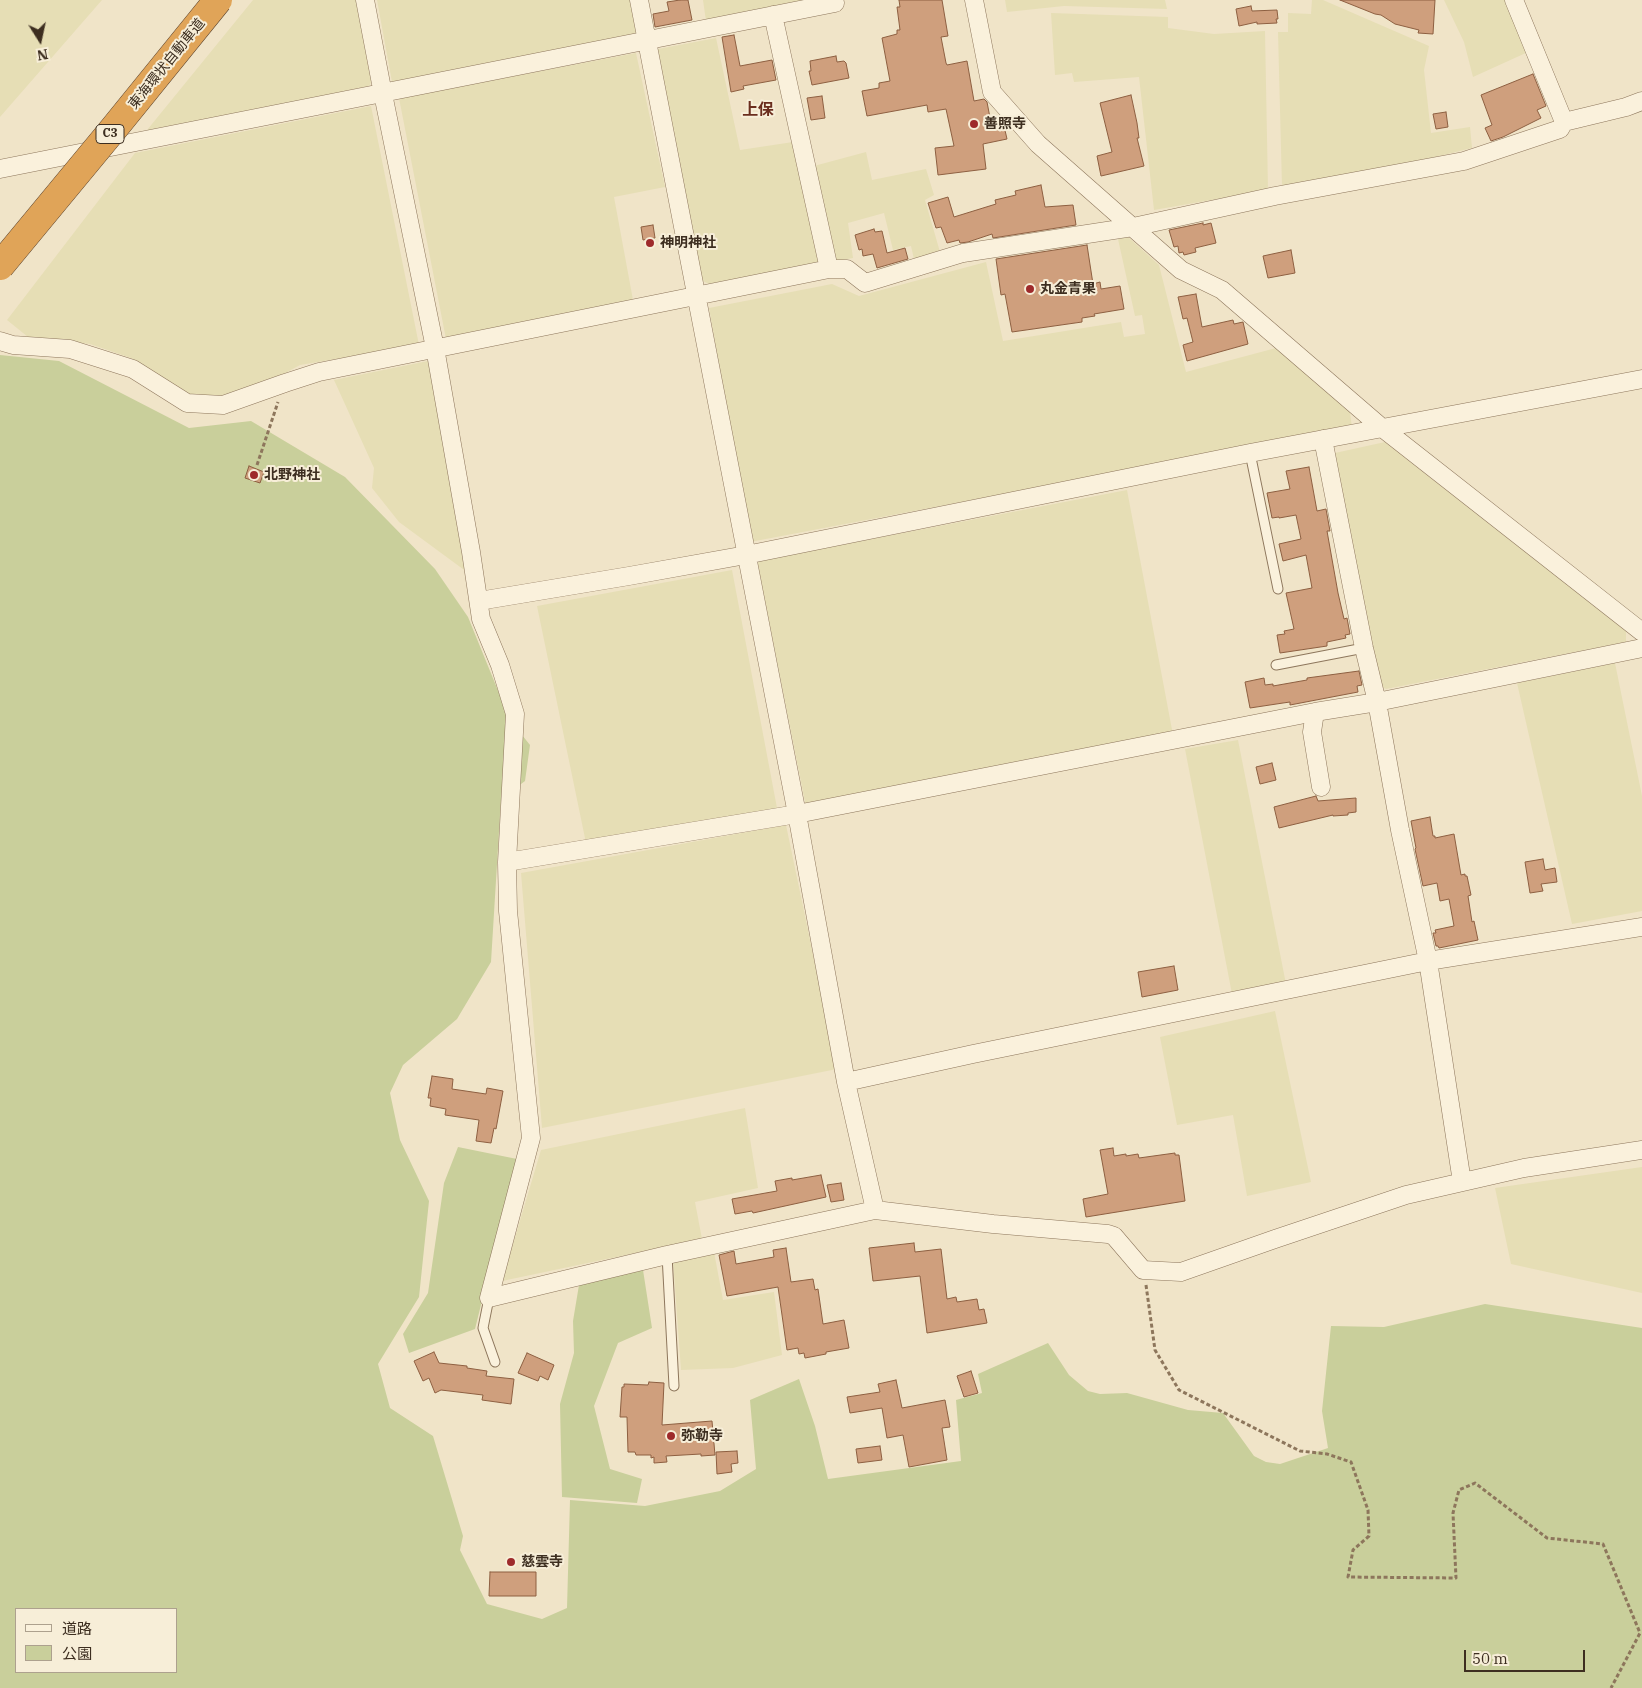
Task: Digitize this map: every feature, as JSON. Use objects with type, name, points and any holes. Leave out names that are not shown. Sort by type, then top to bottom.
[{"type":"highway","name":"東海環状自動車道","points":[[0,266],[218,0]]},
{"type":"street","points":[[365,0],[382,94],[436,348],[481,619],[500,666],[515,714],[506,862],[508,911],[531,1138],[489,1298],[667,1255],[875,1210],[993,1224],[1108,1234],[1114,1236],[1144,1270],[1182,1272],[1406,1195],[1524,1168],[1642,1150]]},
{"type":"street","points":[[639,0],[698,296],[846,1082],[875,1210]]},
{"type":"street","points":[[974,0],[992,92],[1038,144],[1181,270],[1222,290],[1381,427],[1642,632]]},
{"type":"street","points":[[1514,0],[1564,122]]},
{"type":"street","points":[[0,169],[835,3]]},
{"type":"street","points":[[773,15],[829,269]]},
{"type":"street","points":[[0,341],[13,345],[70,349],[133,369],[187,403],[223,405],[285,382],[319,372],[829,269],[847,269],[865,283],[963,253],[1134,227],[1275,196],[1464,161],[1560,129],[1564,122],[1626,107],[1642,101]]},
{"type":"street","points":[[479,601],[746,554],[1381,427],[1642,378]]},
{"type":"street","points":[[1323,439],[1364,648],[1378,702],[1400,830],[1428,960],[1462,1182]]},
{"type":"street","points":[[506,862],[797,814],[1315,712],[1378,702],[1642,648]]},
{"type":"street","points":[[1315,712],[1312,732],[1321,787]]},
{"type":"street","points":[[846,1082],[1428,960],[1642,927]]},
{"type":"lane","points":[[1250,453],[1278,589]]},
{"type":"lane","points":[[1276,665],[1364,648]]},
{"type":"lane","points":[[667,1255],[674,1386]]},
{"type":"lane","points":[[489,1298],[482,1328],[495,1362]]},
{"type":"path","points":[[257,465],[285,382]]},
{"type":"path","points":[[1144,1270],[1155,1350],[1179,1390],[1300,1451],[1327,1454],[1351,1462],[1368,1510],[1369,1536],[1353,1550],[1348,1577],[1456,1578],[1453,1513],[1459,1490],[1475,1483],[1548,1538],[1603,1544],[1640,1633],[1611,1688]]},
{"type":"shaded area","points":[[0,0],[102,0],[0,117]]},
{"type":"shaded area","points":[[253,0],[357,0],[374,77],[369,86],[143,135]]},
{"type":"shaded area","points":[[377,0],[630,0],[639,39],[392,82]]},
{"type":"shaded area","points":[[703,0],[804,0],[706,21]]},
{"type":"shaded area","points":[[1005,0],[1165,0],[1167,9],[1064,6],[1007,12]]},
{"type":"shaded area","points":[[1312,0],[1323,0],[1429,46],[1424,70],[1431,133],[1470,127],[1472,148],[1419,161],[1282,187],[1278,32],[1288,32],[1288,13],[1311,14]]},
{"type":"shaded area","points":[[1444,0],[1509,0],[1528,52],[1473,77],[1464,42]]},
{"type":"shaded area","points":[[1051,13],[1168,17],[1168,28],[1214,34],[1265,31],[1268,190],[1154,210],[1139,77],[1074,82],[1072,73],[1055,75]]},
{"type":"shaded area","points":[[716,38],[740,150],[793,142],[821,263],[709,284],[701,280],[653,50]]},
{"type":"shaded area","points":[[636,53],[665,187],[614,197],[633,300],[446,339],[399,98]]},
{"type":"shaded area","points":[[371,106],[419,345],[300,365],[256,389],[220,401],[180,392],[131,358],[90,344],[28,337],[7,320],[135,153]]},
{"type":"shaded area","points":[[866,152],[872,180],[926,169],[934,195],[925,200],[940,252],[914,259],[911,246],[893,250],[884,213],[848,223],[853,258],[831,262],[814,166]]},
{"type":"shaded area","points":[[1128,237],[1159,265],[1186,372],[1276,348],[1350,412],[1352,428],[750,542],[709,308],[832,284],[859,296],[986,262],[1003,341],[1121,322],[1124,337],[1145,334],[1142,315],[1135,316],[1118,239]]},
{"type":"shaded area","points":[[428,361],[471,575],[399,522],[372,488],[374,468],[334,380]]},
{"type":"shaded area","points":[[1385,442],[1626,631],[1626,642],[1386,689],[1377,684],[1335,453]]},
{"type":"shaded area","points":[[1127,490],[1173,735],[806,807],[757,561]]},
{"type":"shaded area","points":[[732,570],[777,808],[586,843],[537,606]]},
{"type":"shaded area","points":[[1615,663],[1642,796],[1642,911],[1572,924],[1517,683]]},
{"type":"shaded area","points":[[1238,740],[1286,984],[1232,994],[1185,749]]},
{"type":"shaded area","points":[[786,825],[837,1069],[542,1128],[521,873]]},
{"type":"shaded area","points":[[1275,1011],[1311,1182],[1247,1196],[1233,1115],[1177,1125],[1160,1037]]},
{"type":"shaded area","points":[[745,1108],[758,1188],[695,1202],[702,1239],[502,1281],[541,1150]]},
{"type":"shaded area","points":[[1642,1167],[1642,1293],[1511,1264],[1495,1188]]},
{"type":"shaded area","points":[[714,1252],[723,1300],[774,1292],[782,1355],[733,1368],[681,1370],[673,1260]]},
{"type":"green space","points":[[0,355],[59,361],[189,428],[251,421],[345,477],[435,569],[468,617],[510,720],[530,745],[525,781],[501,799],[491,962],[457,1019],[403,1065],[390,1093],[400,1140],[429,1201],[419,1297],[378,1364],[390,1408],[433,1436],[463,1536],[460,1550],[487,1604],[542,1619],[567,1608],[570,1500],[645,1506],[720,1491],[756,1469],[750,1400],[799,1379],[815,1426],[828,1479],[961,1461],[956,1400],[982,1393],[978,1374],[1048,1343],[1069,1375],[1088,1391],[1100,1394],[1127,1393],[1188,1410],[1223,1413],[1254,1456],[1266,1462],[1280,1464],[1328,1448],[1322,1411],[1331,1326],[1384,1327],[1485,1304],[1642,1328],[1642,1688],[0,1688]]},
{"type":"green space","points":[[458,1147],[517,1159],[475,1329],[409,1353],[403,1334],[428,1293],[444,1183]]},
{"type":"green space","points":[[643,1270],[652,1328],[618,1343],[594,1406],[610,1469],[642,1479],[637,1503],[562,1497],[560,1404],[574,1353],[573,1321],[579,1285]]},
{"type":"building","points":[[688,0],[692,20],[655,27],[653,14],[669,11],[667,2]]},
{"type":"building","points":[[899,0],[942,0],[948,36],[941,37],[946,63],[947,65],[967,61],[974,101],[984,99],[987,102],[991,123],[999,121],[1000,126],[1004,126],[1007,139],[983,144],[986,169],[938,175],[935,148],[954,146],[946,109],[928,112],[927,105],[867,116],[862,91],[879,88],[879,83],[890,81],[882,38],[897,34],[897,30],[900,30],[897,7],[900,7]]},
{"type":"building","points":[[1340,0],[1435,0],[1433,34],[1418,33],[1419,30],[1395,24],[1381,15]]},
{"type":"building","points":[[1251,6],[1252,11],[1277,10],[1277,23],[1257,24],[1257,22],[1239,26],[1236,9]]},
{"type":"building","points":[[734,35],[740,66],[772,60],[776,80],[743,86],[744,89],[731,92],[722,37]]},
{"type":"building","points":[[836,56],[837,62],[844,61],[846,63],[849,78],[812,85],[809,71],[811,71],[810,61]]},
{"type":"building","points":[[1533,74],[1546,106],[1537,110],[1541,118],[1491,141],[1485,128],[1492,125],[1481,95]]},
{"type":"building","points":[[1131,95],[1137,123],[1139,138],[1137,138],[1144,166],[1101,176],[1097,156],[1112,152],[1100,103]]},
{"type":"building","points":[[822,96],[825,118],[811,120],[807,98]]},
{"type":"building","points":[[1446,112],[1448,127],[1436,129],[1433,114]]},
{"type":"building","points":[[1041,185],[1045,207],[1073,205],[1076,225],[993,238],[992,234],[968,242],[960,243],[959,240],[947,243],[941,227],[936,228],[928,203],[948,197],[954,217],[996,204],[995,200],[1016,195],[1015,191]]},
{"type":"building","points":[[1203,223],[1203,225],[1211,223],[1216,243],[1195,248],[1196,252],[1184,255],[1183,252],[1179,253],[1178,246],[1174,247],[1169,230]]},
{"type":"building","points":[[653,225],[655,238],[643,240],[641,227]]},
{"type":"building","points":[[874,229],[875,232],[882,231],[887,253],[905,248],[908,259],[877,268],[873,254],[863,256],[862,249],[859,250],[855,235]]},
{"type":"building","points":[[1087,245],[1093,284],[1100,282],[1101,289],[1120,286],[1124,309],[1094,314],[1095,316],[1082,318],[1082,322],[1012,332],[1005,294],[1001,295],[996,259]]},
{"type":"building","points":[[1291,250],[1295,273],[1268,278],[1263,256]]},
{"type":"building","points":[[1196,294],[1202,327],[1233,320],[1234,324],[1243,322],[1248,344],[1187,361],[1183,345],[1193,342],[1187,318],[1183,319],[1178,297]]},
{"type":"building","name":"北野神社","points":[[249,466],[264,472],[260,483],[245,478]]},
{"type":"building","points":[[1309,467],[1317,511],[1326,509],[1330,531],[1327,531],[1338,593],[1344,619],[1347,618],[1350,634],[1345,635],[1346,638],[1327,642],[1327,646],[1280,653],[1277,635],[1285,634],[1284,631],[1294,629],[1286,593],[1312,588],[1306,555],[1283,561],[1279,544],[1301,539],[1296,515],[1272,518],[1267,493],[1290,489],[1286,471]]},
{"type":"building","points":[[1359,671],[1362,685],[1357,686],[1358,692],[1290,705],[1290,702],[1250,708],[1245,682],[1264,678],[1265,685],[1273,684],[1273,686],[1307,680],[1307,678]]},
{"type":"building","points":[[1272,763],[1276,780],[1260,784],[1256,767]]},
{"type":"building","points":[[1316,796],[1318,801],[1356,798],[1356,812],[1348,813],[1348,815],[1333,815],[1279,828],[1274,807]]},
{"type":"building","points":[[1430,817],[1435,838],[1454,834],[1461,875],[1465,874],[1467,876],[1471,895],[1468,896],[1472,922],[1474,921],[1478,940],[1439,948],[1436,946],[1433,933],[1436,933],[1435,930],[1454,926],[1449,899],[1440,901],[1437,883],[1423,886],[1411,821]]},
{"type":"building","points":[[1543,859],[1545,870],[1555,868],[1557,882],[1541,884],[1543,891],[1530,893],[1525,862]]},
{"type":"building","points":[[1174,966],[1178,990],[1142,997],[1138,972]]},
{"type":"building","points":[[432,1076],[453,1079],[452,1089],[486,1094],[487,1088],[503,1091],[496,1129],[494,1128],[491,1143],[476,1141],[479,1120],[445,1115],[446,1109],[430,1106],[431,1098],[428,1098]]},
{"type":"building","points":[[1113,1148],[1114,1156],[1138,1154],[1139,1158],[1175,1153],[1175,1155],[1179,1155],[1185,1201],[1086,1217],[1083,1199],[1108,1194],[1100,1150]]},
{"type":"building","points":[[821,1175],[826,1197],[753,1213],[752,1211],[735,1214],[732,1199],[777,1191],[775,1181]]},
{"type":"building","points":[[841,1183],[844,1200],[831,1202],[827,1185]]},
{"type":"building","points":[[914,1243],[915,1252],[941,1249],[947,1299],[956,1297],[957,1302],[977,1299],[979,1310],[984,1309],[987,1323],[927,1333],[920,1276],[873,1281],[869,1248]]},
{"type":"building","points":[[786,1248],[791,1282],[813,1279],[815,1290],[818,1289],[823,1324],[844,1320],[849,1348],[805,1358],[804,1353],[799,1354],[798,1348],[787,1350],[778,1287],[727,1296],[719,1255],[734,1251],[736,1264],[774,1257],[773,1250]]},
{"type":"building","points":[[434,1352],[439,1363],[467,1366],[467,1368],[487,1371],[486,1376],[514,1379],[511,1404],[482,1400],[483,1395],[441,1390],[435,1393],[429,1378],[423,1381],[414,1361]]},
{"type":"building","points":[[527,1353],[554,1365],[548,1380],[540,1376],[538,1381],[518,1373]]},
{"type":"building","points":[[971,1371],[978,1393],[964,1397],[957,1376]]},
{"type":"building","points":[[896,1380],[902,1408],[945,1400],[950,1427],[942,1428],[947,1460],[909,1467],[903,1435],[887,1438],[882,1408],[850,1413],[847,1397],[880,1392],[878,1384]]},
{"type":"building","points":[[649,1382],[664,1383],[662,1425],[712,1421],[715,1455],[666,1456],[667,1462],[654,1463],[654,1457],[651,1458],[651,1455],[636,1455],[635,1452],[628,1452],[627,1417],[620,1417],[622,1387],[624,1387],[624,1384],[648,1385]]},
{"type":"building","points":[[880,1446],[882,1460],[858,1463],[856,1449]]},
{"type":"building","points":[[737,1451],[738,1463],[731,1464],[732,1472],[717,1474],[716,1452]]},
{"type":"building","points":[[490,1572],[536,1572],[536,1596],[489,1596]]},
{"type":"place","name":"善照寺","points":[[974,124]]},
{"type":"place","name":"神明神社","points":[[650,243]]},
{"type":"place","name":"丸金青果","points":[[1030,289]]},
{"type":"place","name":"北野神社","points":[[254,475]]},
{"type":"place","name":"弥勒寺","points":[[671,1436]]},
{"type":"place","name":"慈雲寺","points":[[511,1562]]},
{"type":"district","name":"上保","points":[[758,110]]}]
